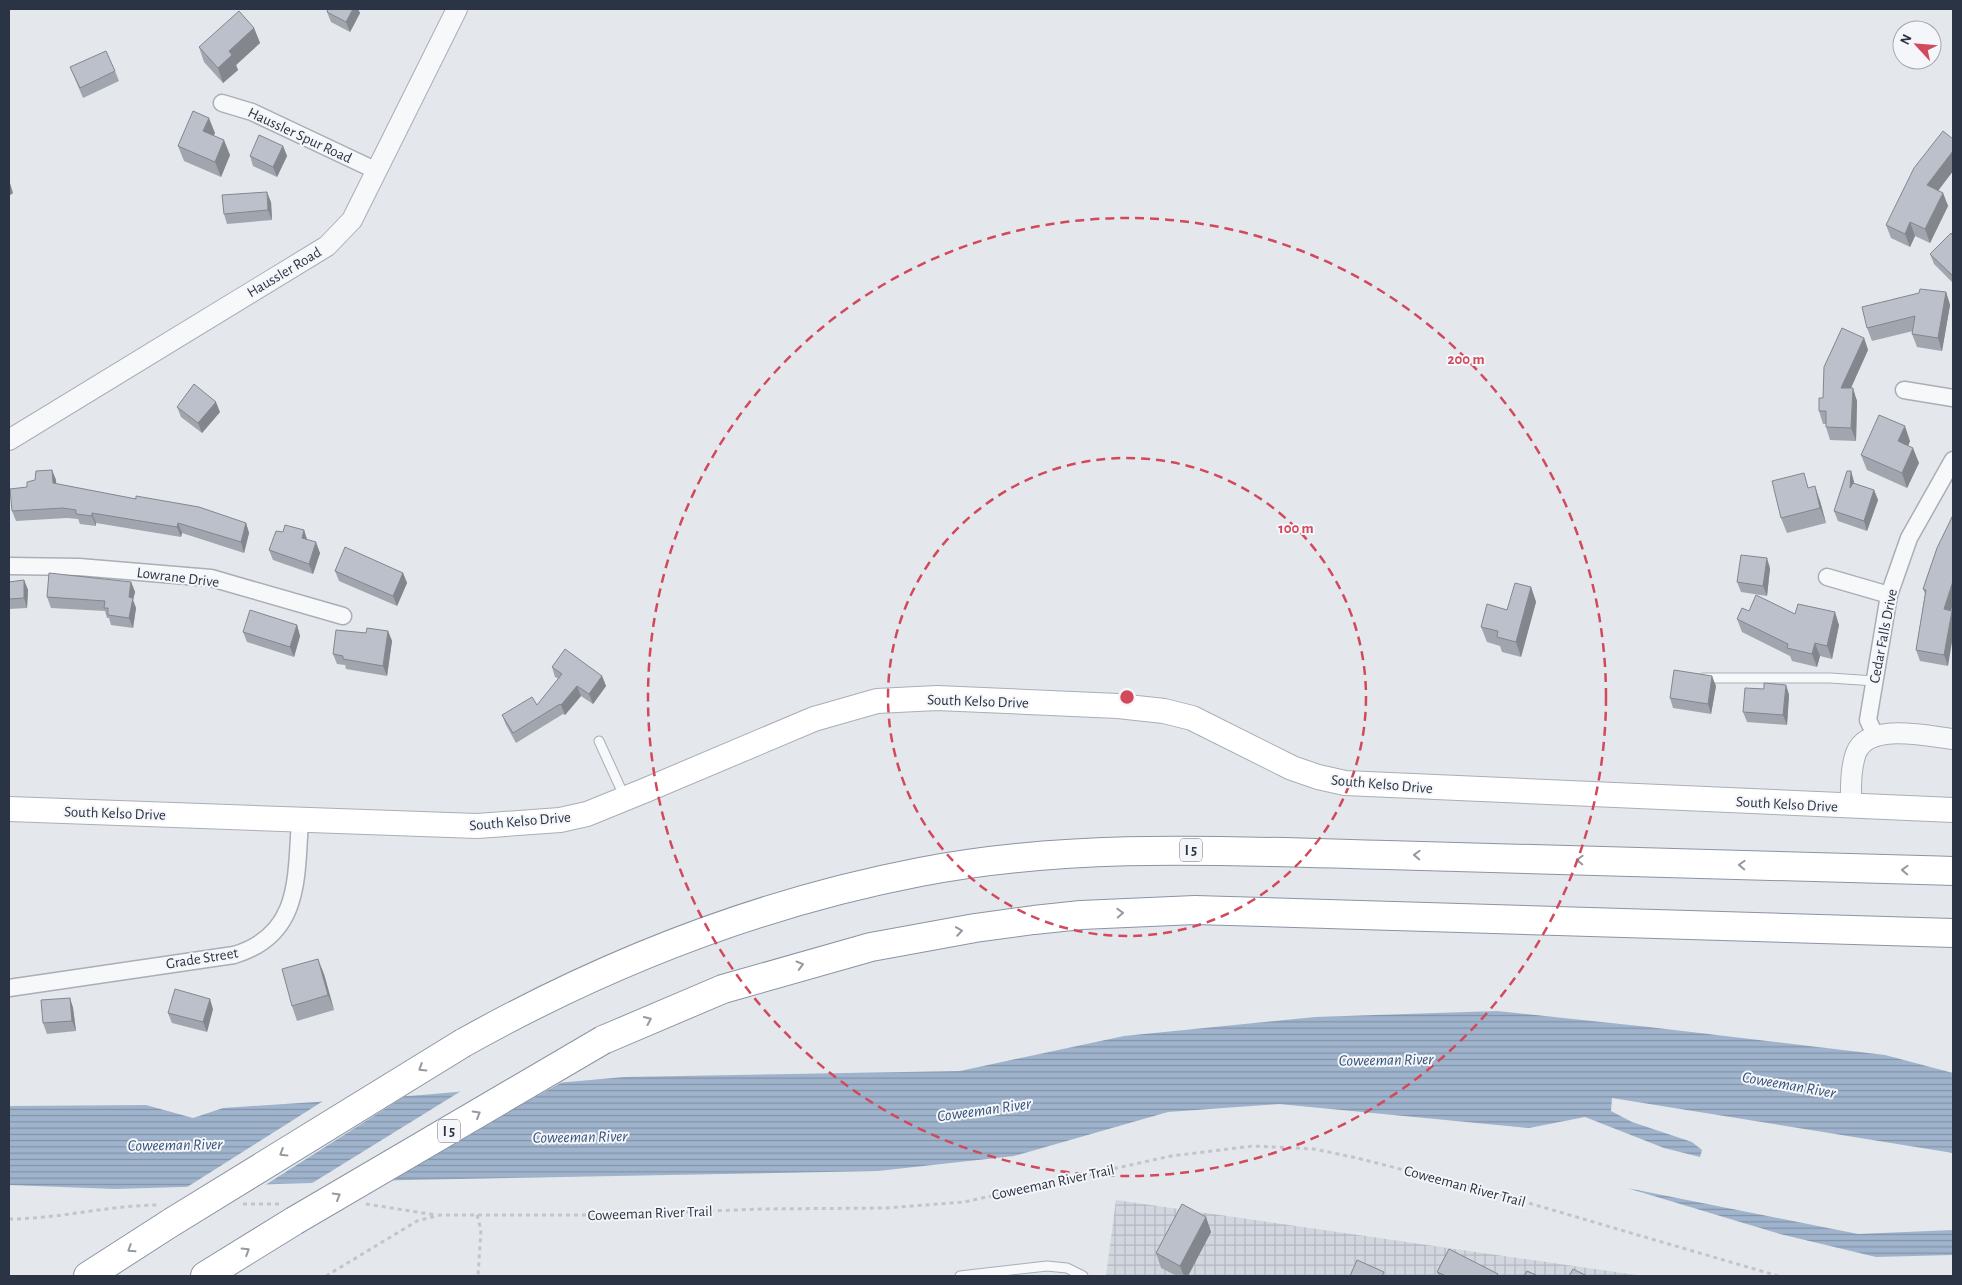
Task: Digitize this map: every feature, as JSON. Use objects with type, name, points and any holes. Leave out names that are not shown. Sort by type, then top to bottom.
[{"type":"highway","name":"I 5","points":[[88,1276],[172,1222],[463,1043],[530,1006],[641,955],[713,928],[919,872],[986,861],[1050,855],[1181,849],[1953,871]]},
{"type":"highway","name":"I 5","points":[[204,1276],[294,1221],[603,1040],[723,989],[830,957],[928,936],[1081,915],[1195,910],[1953,933]]},
{"type":"main road","name":"South Kelso Drive","points":[[9,809],[477,826],[560,820],[587,814],[772,736],[850,708],[877,701],[937,698],[1118,706],[1164,711],[1192,718],[1292,768],[1318,777],[1345,783],[1850,807],[1953,810]]},
{"type":"street","name":"Haussler Road","points":[[9,440],[327,246],[352,220],[457,9]]},
{"type":"street","name":"Haussler Spur Road","points":[[222,103],[252,112],[377,171]]},
{"type":"street","points":[[1904,390],[1953,398]]},
{"type":"street","name":"Cedar Falls Drive","points":[[1875,735],[1868,720],[1889,594],[1909,538],[1953,460]]},
{"type":"street","name":"Lowrane Drive","points":[[9,566],[79,567],[211,578],[343,616]]},
{"type":"street","points":[[1827,577],[1889,594]]},
{"type":"street","points":[[1850,807],[1852,777],[1857,752],[1875,735],[1895,733],[1953,739]]},
{"type":"street","name":"Grade Street","points":[[9,988],[234,955],[251,950],[263,943],[281,925],[290,909],[296,885],[300,820]]},
{"type":"lane","points":[[1693,678],[1830,678],[1875,681]]},
{"type":"lane","points":[[599,741],[625,798]]},
{"type":"lane","points":[[960,1276],[1047,1266],[1067,1268],[1083,1276]]},
{"type":"path","name":"Coweeman River Trail","points":[[326,1276],[417,1221],[440,1215],[609,1215],[916,1206],[964,1202],[1171,1156],[1253,1146],[1314,1149],[1357,1158],[1498,1194],[1778,1276]]},
{"type":"path","points":[[478,1215],[481,1230],[478,1276]]},
{"type":"shaded area","points":[[1116,1200],[1643,1276],[1106,1276]]},
{"type":"water","name":"Coweeman River","points":[[1497,1011],[1885,1055],[1953,1073],[1953,1153],[1612,1098],[1611,1111],[1632,1122],[1692,1142],[1702,1150],[1700,1157],[1664,1148],[1585,1117],[1529,1128],[1279,1104],[1168,1112],[1014,1156],[878,1171],[407,1180],[115,1189],[9,1185],[9,1106],[146,1105],[193,1118],[223,1108],[422,1095],[624,1077],[960,1071],[1124,1036],[1315,1017]]},
{"type":"water","points":[[1627,1188],[1858,1234],[1953,1230],[1953,1255],[1876,1257],[1780,1234]]},
{"type":"pier","points":[[568,1079],[448,1145],[388,1183],[309,1185],[466,1088]]},
{"type":"pier","points":[[410,1093],[262,1187],[184,1189],[328,1098]]},
{"type":"building","points":[[328,9],[353,9],[346,22],[327,12]]},
{"type":"building","points":[[239,11],[254,28],[229,51],[232,55],[218,68],[199,47]]},
{"type":"building","points":[[106,51],[115,71],[80,88],[70,67]]},
{"type":"building","points":[[193,111],[209,118],[203,131],[224,140],[215,162],[178,146]]},
{"type":"building","points":[[1943,131],[1953,139],[1953,151],[1927,185],[1943,193],[1925,229],[1910,222],[1905,234],[1886,225],[1914,168]]},
{"type":"building","points":[[259,135],[283,146],[273,167],[250,156]]},
{"type":"building","points":[[267,192],[268,210],[224,214],[222,195]]},
{"type":"building","points":[[1951,233],[1953,236],[1952,275],[1930,254]]},
{"type":"building","points":[[1920,289],[1946,292],[1938,338],[1912,334],[1915,316],[1867,328],[1862,307],[1919,293]]},
{"type":"building","points":[[1842,328],[1864,338],[1841,388],[1853,388],[1851,428],[1826,427],[1826,411],[1819,411],[1819,398],[1823,398],[1824,367]]},
{"type":"building","points":[[194,384],[216,402],[198,423],[177,407]]},
{"type":"building","points":[[1879,415],[1905,426],[1898,441],[1913,448],[1902,473],[1861,455]]},
{"type":"building","points":[[52,470],[53,483],[136,499],[136,496],[199,507],[246,523],[241,542],[178,523],[177,527],[92,513],[92,516],[76,514],[76,510],[63,508],[12,511],[10,489],[27,487],[27,482],[35,480],[36,471]]},
{"type":"building","points":[[1847,471],[1851,471],[1850,488],[1853,483],[1874,490],[1864,521],[1834,511]]},
{"type":"building","points":[[1804,473],[1808,488],[1815,486],[1820,508],[1781,518],[1772,481]]},
{"type":"building","points":[[1953,515],[1953,581],[1944,609],[1952,611],[1944,655],[1916,650],[1926,590],[1923,589],[1937,548]]},
{"type":"building","points":[[285,525],[304,530],[302,538],[316,542],[309,564],[269,550],[276,531],[283,532]]},
{"type":"building","points":[[345,547],[403,573],[393,596],[335,571]]},
{"type":"building","points":[[1741,555],[1767,558],[1763,586],[1737,582]]},
{"type":"building","points":[[49,573],[131,582],[129,597],[133,598],[129,618],[108,615],[108,608],[104,608],[105,601],[47,597]]},
{"type":"building","points":[[24,580],[24,598],[9,599],[9,582]]},
{"type":"building","points":[[1515,583],[1531,587],[1516,642],[1497,637],[1498,631],[1481,627],[1487,604],[1507,610]]},
{"type":"building","points":[[1756,595],[1795,614],[1798,604],[1835,612],[1827,646],[1815,643],[1812,654],[1787,648],[1788,644],[1737,619],[1742,608],[1749,611]]},
{"type":"building","points":[[250,610],[297,625],[290,647],[243,632]]},
{"type":"building","points":[[367,628],[388,631],[383,666],[343,659],[343,656],[333,654],[336,630],[366,633]]},
{"type":"building","points":[[565,649],[602,676],[589,694],[577,686],[561,705],[513,733],[502,715],[532,697],[537,705],[562,674],[552,667]]},
{"type":"building","points":[[1674,670],[1712,676],[1708,704],[1670,698]]},
{"type":"building","points":[[1764,683],[1786,685],[1783,715],[1743,712],[1745,688],[1764,689]]},
{"type":"building","points":[[318,959],[328,995],[292,1006],[282,969]]},
{"type":"building","points":[[175,989],[210,999],[203,1022],[168,1013]]},
{"type":"building","points":[[70,998],[72,1021],[43,1023],[41,1000]]},
{"type":"building","points":[[1182,1204],[1206,1217],[1180,1266],[1156,1253]]},
{"type":"building","points":[[1449,1249],[1498,1274],[1496,1276],[1446,1276],[1437,1272]]},
{"type":"building","points":[[1357,1260],[1384,1272],[1382,1276],[1350,1276]]},
{"type":"building","points":[[1573,1269],[1587,1276],[1569,1276]]},
{"type":"building","points":[[1527,1271],[1538,1276],[1524,1276]]}]
